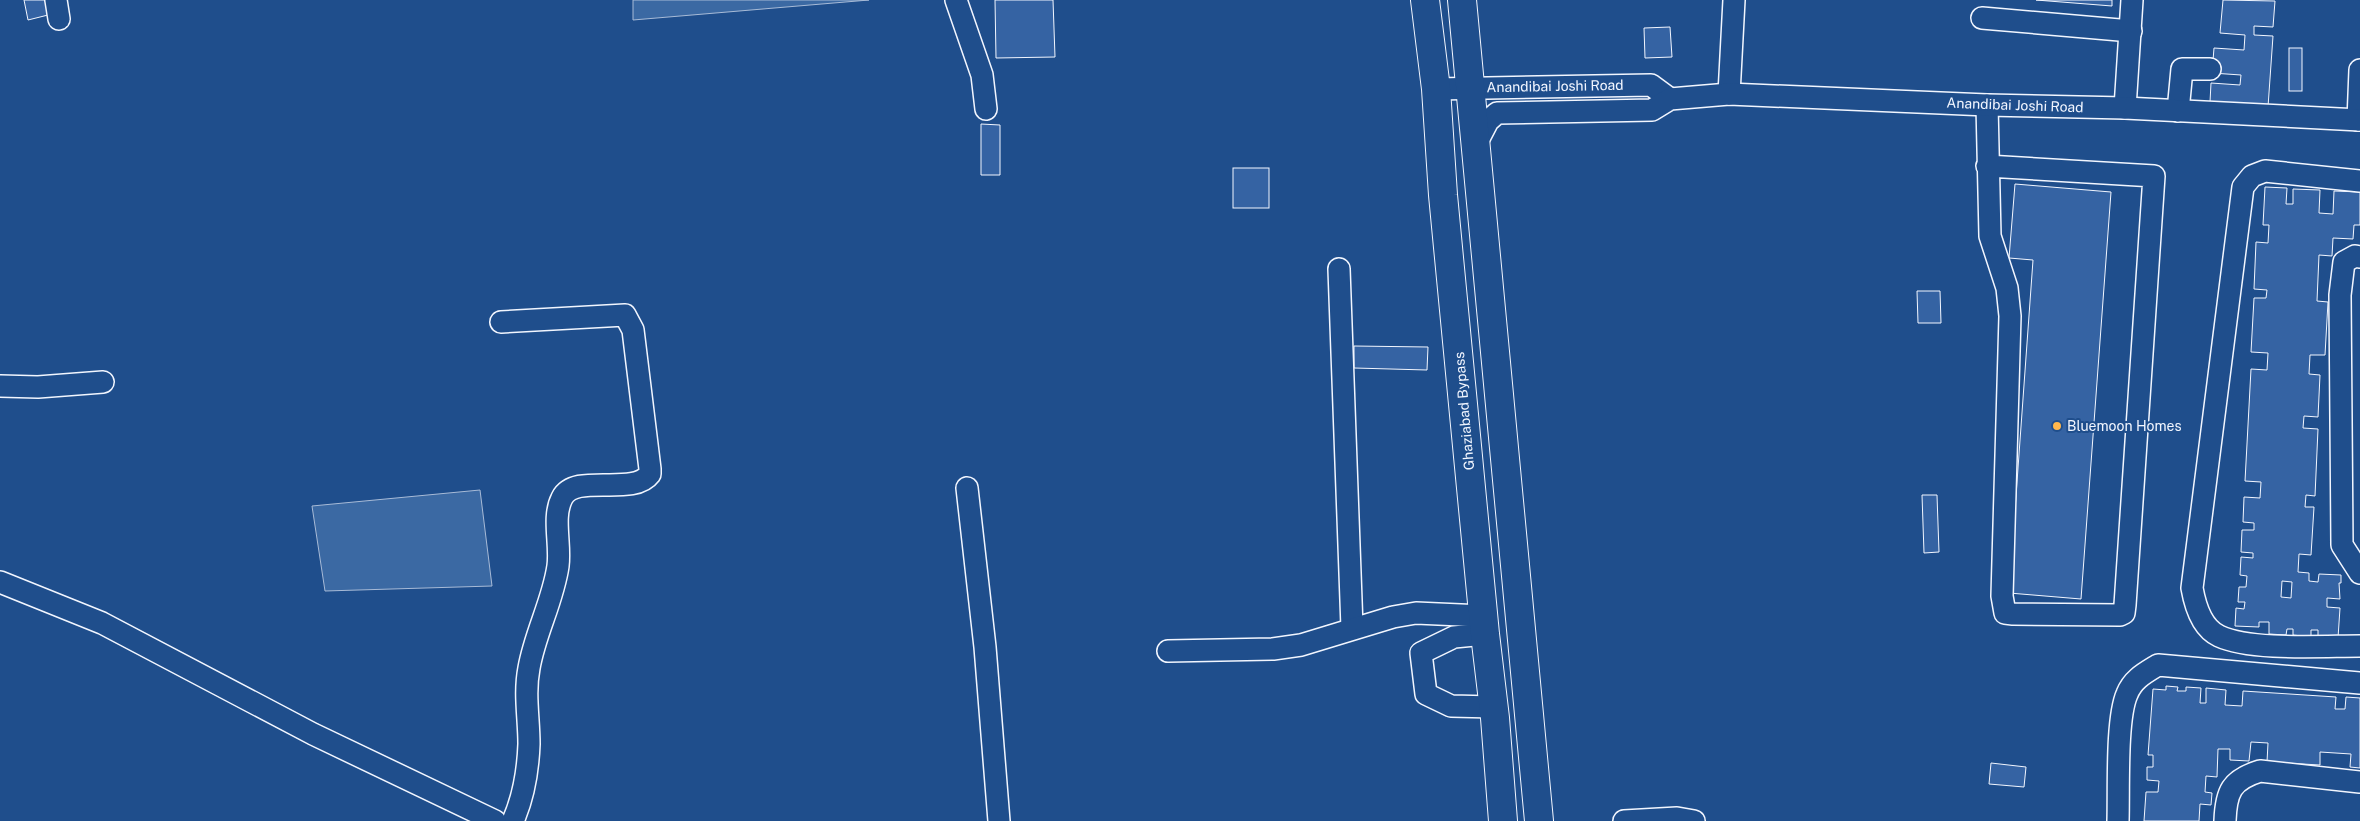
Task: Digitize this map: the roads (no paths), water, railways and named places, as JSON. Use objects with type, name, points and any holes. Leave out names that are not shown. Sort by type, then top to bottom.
[{"type":"highway","name":"Ghaziabad Bypass","points":[[1426,0],[1436,89],[1442,195],[1484,625],[1494,707],[1503,821]]},
{"type":"highway","points":[[1462,0],[1539,821]]},
{"type":"highway","points":[[1465,433],[1502,433]]},
{"type":"street","points":[[956,0],[982,75],[986,109]]},
{"type":"street","points":[[1729,94],[1734,0]]},
{"type":"street","points":[[2125,108],[2132,0]]},
{"type":"street","points":[[1982,18],[2131,31]]},
{"type":"street","points":[[2178,111],[2182,68],[2210,69]]},
{"type":"street","points":[[2359,120],[2360,70]]},
{"type":"street","name":"Anandibai Joshi Road","points":[[1436,89],[1652,85],[1670,99]]},
{"type":"street","name":"Anandibai Joshi Road","points":[[1476,144],[1488,121],[1497,113],[1652,110],[1670,99],[1729,94],[1987,105],[2125,108],[2359,120]]},
{"type":"street","points":[[1987,105],[1987,166],[1990,236],[2007,288],[2010,316],[2002,596],[2004,610],[2005,613],[2013,614],[2120,615],[2124,613],[2125,605],[2154,176],[1987,166]]},
{"type":"street","points":[[2360,181],[2264,171],[2252,176],[2242,187],[2192,588],[2195,604],[2205,623],[2218,636],[2248,645],[2360,646]]},
{"type":"street","points":[[2360,257],[2354,256],[2344,262],[2340,295],[2342,545],[2360,573]]},
{"type":"street","points":[[1339,269],[1352,628]]},
{"type":"street","points":[[501,322],[624,315],[633,330],[650,469],[650,474],[642,481],[578,487],[565,493],[561,498],[558,511],[558,563],[555,585],[529,668],[525,697],[528,743],[525,792],[513,821]]},
{"type":"street","points":[[0,386],[38,387],[102,382]]},
{"type":"street","points":[[967,488],[985,647],[999,821]]},
{"type":"street","points":[[0,582],[102,623],[313,734],[495,821]]},
{"type":"street","points":[[1168,651],[1292,646],[1326,638],[1352,628],[1416,613],[1484,625]]},
{"type":"street","points":[[1484,625],[1421,653],[1426,694],[1450,706],[1494,707]]},
{"type":"street","points":[[2118,821],[2122,718],[2127,694],[2138,676],[2158,665],[2360,683]]},
{"type":"street","points":[[2225,821],[2228,794],[2234,784],[2246,775],[2260,771],[2360,782]]},
{"type":"street","points":[[1624,821],[1678,818],[1694,821]]},
{"type":"water","points":[[633,0],[869,0],[633,20]]},
{"type":"water","points":[[480,490],[492,586],[325,591],[312,506]]},
{"type":"place","name":"Bluemoon Homes","points":[[2057,426]]}]
